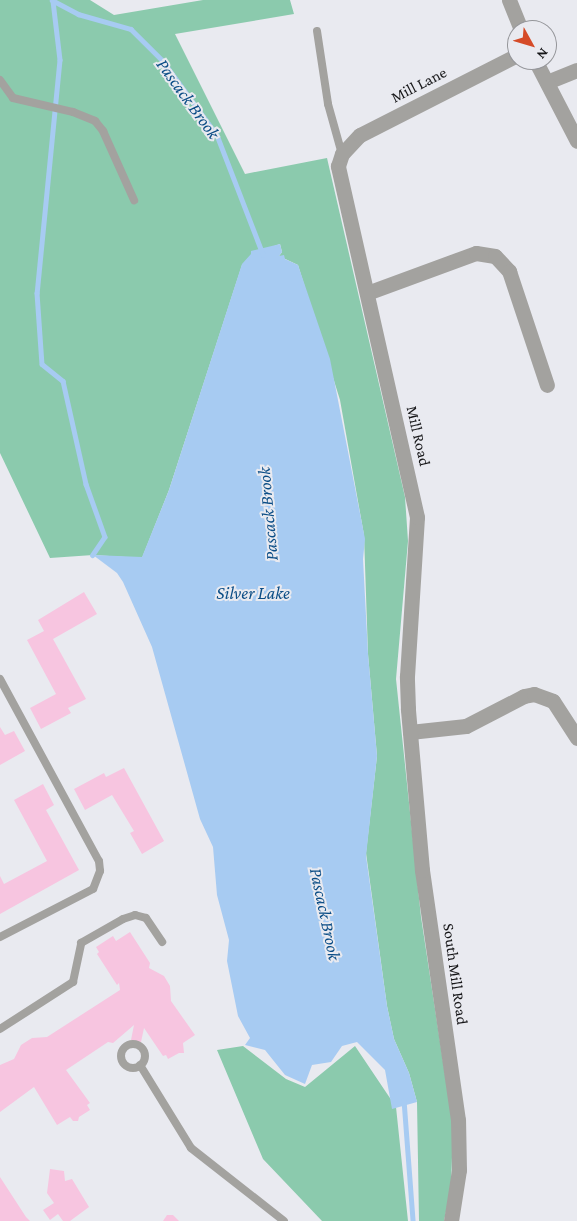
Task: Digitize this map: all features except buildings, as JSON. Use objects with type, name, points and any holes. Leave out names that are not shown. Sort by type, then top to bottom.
[{"type":"street","points":[[509,0],[517,20]]},
{"type":"street","name":"Mill Lane","points":[[342,154],[360,135],[507,60]]},
{"type":"street","points":[[540,70],[577,141]]},
{"type":"street","points":[[547,82],[577,70]]},
{"type":"street","name":"Mill Road","points":[[342,154],[338,166],[339,181],[367,293],[417,517],[407,676],[410,732]]},
{"type":"street","points":[[367,293],[476,253],[495,256],[509,271],[547,385]]},
{"type":"street","points":[[410,732],[466,726],[524,696],[534,694],[553,700],[577,738]]},
{"type":"street","name":"South Mill Road","points":[[410,732],[422,870],[459,1134],[458,1170],[451,1221]]},
{"type":"lane","points":[[317,32],[328,104],[342,154]]},
{"type":"lane","points":[[0,80],[13,98],[73,112],[95,121],[103,131],[134,200]]},
{"type":"lane","points":[[0,678],[99,861],[100,871],[93,889],[0,937]]},
{"type":"lane","points":[[0,1029],[73,982],[81,943],[123,919],[135,915],[146,918],[162,942]]},
{"type":"lane","points":[[140,1065],[192,1148],[284,1221]]},
{"type":"green space","points":[[0,0],[90,0],[114,15],[203,0],[290,0],[294,14],[175,34],[245,174],[327,158],[405,497],[408,541],[396,679],[421,917],[453,1127],[451,1187],[444,1221],[419,1221],[417,1102],[409,1073],[394,1039],[387,1006],[366,853],[377,756],[368,654],[364,535],[340,400],[298,265],[279,256],[282,252],[280,244],[252,254],[242,265],[169,490],[142,558],[93,555],[50,558],[0,453]]},
{"type":"green space","points":[[243,1046],[286,1079],[305,1087],[355,1046],[396,1107],[408,1221],[322,1221],[263,1159],[217,1050]]},
{"type":"water","name":"Silver Lake","points":[[280,244],[282,252],[279,256],[284,255],[285,259],[298,265],[330,359],[365,539],[363,559],[368,654],[377,756],[366,856],[387,1006],[394,1039],[409,1073],[417,1102],[392,1109],[385,1070],[357,1042],[342,1046],[331,1062],[312,1065],[305,1084],[285,1075],[265,1050],[245,1045],[250,1038],[238,1016],[227,961],[229,940],[217,895],[213,847],[200,819],[152,647],[123,582],[117,573],[93,555],[142,557],[169,490],[242,264],[251,254],[251,251]]},
{"type":"waterway","name":"Pascack Brook","points":[[52,0],[78,14],[131,29],[163,61],[217,135],[263,254]]},
{"type":"waterway","points":[[53,1],[60,60],[37,293],[42,364],[63,381],[86,484],[105,537],[93,555]]},
{"type":"waterway","name":"Pascack Brook","points":[[404,1100],[413,1221]]}]
